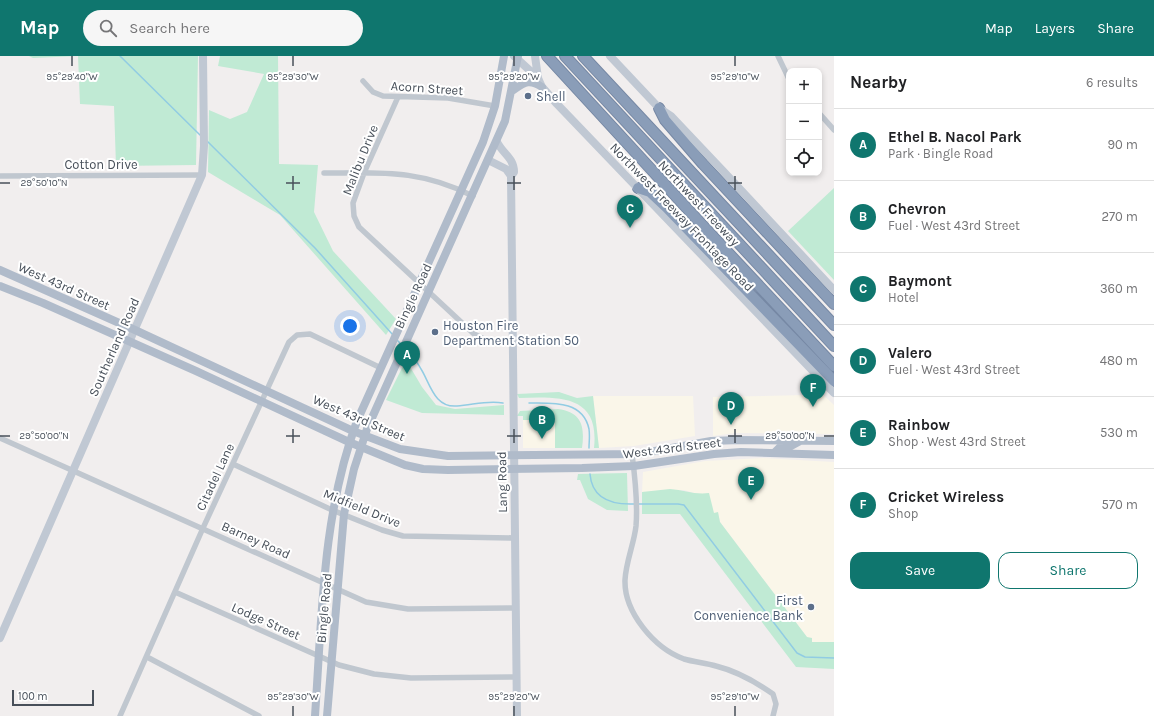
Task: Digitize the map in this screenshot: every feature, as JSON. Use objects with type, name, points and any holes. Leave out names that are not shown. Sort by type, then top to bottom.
[{"type":"highway","name":"Northwest Freeway","points":[[547,56],[834,366]]},
{"type":"highway","name":"Northwest Freeway","points":[[583,56],[834,325]]},
{"type":"highway","points":[[566,57],[834,346]]},
{"type":"highway","points":[[658,108],[665,120],[703,164],[834,304]]},
{"type":"highway","points":[[638,188],[650,192],[666,207],[834,381]]},
{"type":"main road","name":"Bingle Road","points":[[315,716],[332,510],[342,466],[353,431],[418,283],[463,191],[483,142],[494,109],[504,56]]},
{"type":"main road","name":"Bingle Road","points":[[327,716],[344,514],[361,447],[417,314],[497,142],[505,121],[512,91],[517,57]]},
{"type":"main road","points":[[512,91],[528,82],[534,82],[542,87]]},
{"type":"main road","points":[[488,160],[487,154],[494,109]]},
{"type":"main road","name":"West 43rd Street","points":[[0,270],[135,330],[353,431],[389,446],[408,451],[448,456],[632,454],[714,441],[831,440]]},
{"type":"main road","name":"West 43rd Street","points":[[0,286],[43,303],[130,343],[196,371],[349,442],[405,465],[423,469],[448,470],[634,466],[714,454],[774,453],[831,455]]},
{"type":"main road","points":[[43,303],[47,291]]},
{"type":"main road","points":[[407,309],[417,314]]},
{"type":"main road","points":[[196,371],[201,361]]},
{"type":"main road","points":[[774,453],[780,447],[792,446],[803,440]]},
{"type":"main road","points":[[831,440],[831,455]]},
{"type":"main road","points":[[714,441],[714,454]]},
{"type":"main road","points":[[448,456],[448,470]]},
{"type":"street","name":"Southerland Road","points":[[0,638],[202,175],[204,146],[203,56]]},
{"type":"street","points":[[535,56],[538,78]]},
{"type":"street","points":[[610,56],[658,108],[671,116],[834,290]]},
{"type":"street","points":[[778,56],[786,73]]},
{"type":"street","name":"Northwest Freeway Frontage Road","points":[[517,57],[538,78],[542,87],[834,393]]},
{"type":"street","name":"Acorn Street","points":[[363,82],[373,92],[383,96],[448,98],[494,109]]},
{"type":"street","name":"Malibu Drive","points":[[398,97],[364,173],[354,203],[354,216],[359,227],[474,334],[490,342],[513,342]]},
{"type":"street","points":[[822,116],[834,130]]},
{"type":"street","name":"Lang Road","points":[[497,142],[501,150],[513,163],[514,172],[511,176],[517,716]]},
{"type":"street","points":[[488,160],[506,169],[511,176]]},
{"type":"street","points":[[324,173],[414,175],[428,178],[473,196]]},
{"type":"street","name":"Cotton Drive","points":[[0,176],[202,175]]},
{"type":"street","name":"Citadel Lane","points":[[120,716],[203,528],[234,464],[261,401],[289,342],[297,335],[310,334],[381,368]]},
{"type":"street","name":"Barney Road","points":[[0,438],[366,602],[397,608],[516,608]]},
{"type":"street","points":[[632,454],[634,466],[636,527],[627,563],[625,581],[630,605],[648,633],[663,648],[684,659],[717,666],[766,689],[773,694],[776,704],[773,716]]},
{"type":"street","name":"Midfield Drive","points":[[234,464],[332,510],[382,530],[403,536],[515,538]]},
{"type":"street","name":"Lodge Street","points":[[175,592],[332,662],[374,674],[398,677],[516,677]]},
{"type":"street","points":[[147,656],[259,716]]},
{"type":"shaded area","points":[[815,387],[834,405],[834,434],[735,433],[713,436],[713,397],[806,395]]},
{"type":"shaded area","points":[[593,396],[693,396],[695,436],[634,446],[599,448]]},
{"type":"shaded area","points":[[535,416],[555,416],[555,448],[523,448],[523,420],[535,420]]},
{"type":"shaded area","points":[[763,458],[834,462],[834,642],[812,642],[807,637],[720,522],[718,513],[714,514],[697,494],[684,490],[642,492],[643,472],[705,461]]},
{"type":"green space","points":[[29,56],[78,56],[33,58]]},
{"type":"green space","points":[[78,56],[198,56],[196,165],[116,166],[114,106],[80,104]]},
{"type":"green space","points":[[220,56],[278,56],[279,164],[318,165],[314,212],[333,251],[396,319],[386,335],[280,215],[208,172],[209,110],[230,119],[247,112],[264,74],[218,66]]},
{"type":"green space","points":[[834,188],[834,280],[788,231]]},
{"type":"green space","points":[[406,360],[422,387],[436,405],[455,409],[504,405],[504,415],[422,413],[386,400]]},
{"type":"green space","points":[[559,392],[577,398],[593,396],[599,448],[594,448],[594,430],[590,417],[583,408],[573,402],[561,399],[519,398],[517,394]]},
{"type":"green space","points":[[558,409],[572,413],[577,417],[583,433],[582,448],[555,448],[555,416],[535,416],[535,420],[523,420],[523,416],[517,416],[520,411]]},
{"type":"green space","points":[[627,473],[628,511],[607,510],[588,499],[580,480],[577,480],[578,474]]},
{"type":"green space","points":[[670,489],[694,493],[709,493],[714,513],[718,512],[720,522],[807,637],[812,638],[812,642],[834,642],[834,669],[796,667],[680,514],[642,514],[642,492]]},
{"type":"waterway","points":[[120,56],[200,135]]},
{"type":"waterway","points":[[207,141],[315,248],[393,335]]},
{"type":"waterway","points":[[396,339],[402,345]]},
{"type":"waterway","points":[[406,349],[418,363],[434,394],[443,403],[449,406],[486,402],[503,403]]},
{"type":"waterway","points":[[529,403],[565,405],[580,413],[586,420],[589,429],[589,448]]},
{"type":"waterway","points":[[590,474],[592,483],[599,495],[612,502],[635,504]]},
{"type":"waterway","points":[[639,504],[684,505],[797,653],[805,657],[834,658]]},
{"type":"place","name":"Shell","points":[[528,96]]},
{"type":"place","name":"Baymont","points":[[630,228]]},
{"type":"place","name":"Houston Fire Department Station 50","points":[[435,332]]},
{"type":"place","name":"Ethel B. Nacol Park","points":[[407,374]]},
{"type":"place","name":"Cricket Wireless","points":[[813,407]]},
{"type":"place","name":"Valero","points":[[731,425]]},
{"type":"place","name":"Chevron","points":[[542,439]]},
{"type":"place","name":"Rainbow","points":[[751,500]]},
{"type":"place","name":"First Convenience Bank","points":[[811,607]]}]
